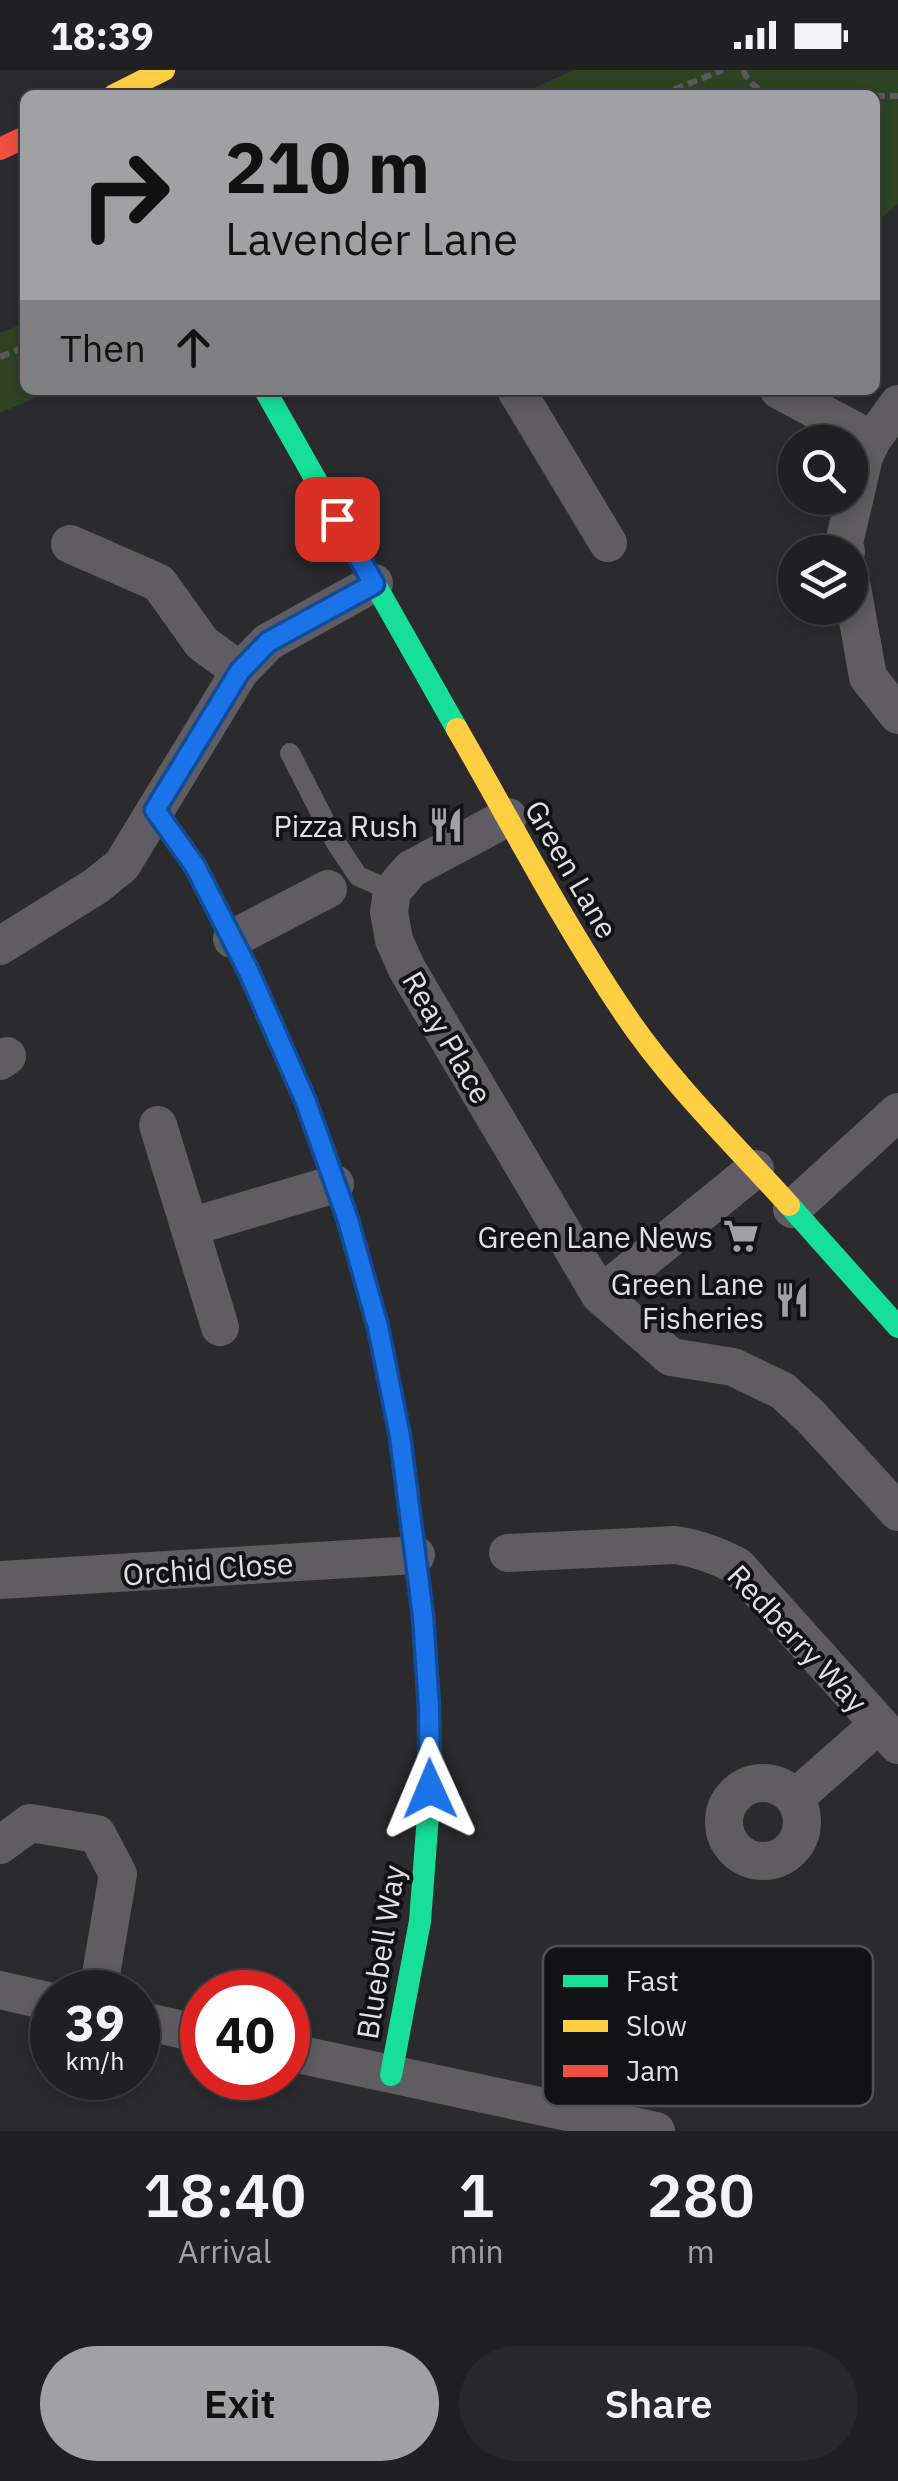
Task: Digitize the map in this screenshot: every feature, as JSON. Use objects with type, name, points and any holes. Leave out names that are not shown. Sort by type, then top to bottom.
[{"type":"street","points":[[125,90],[153,78]]},
{"type":"street","name":"Green Lane","points":[[268,395],[578,941],[626,1016],[674,1077],[898,1327]]},
{"type":"street","points":[[519,395],[608,542]]},
{"type":"street","points":[[789,395],[872,440]]},
{"type":"street","points":[[846,535],[864,457],[898,404]]},
{"type":"street","points":[[70,544],[159,583],[202,643],[240,671]]},
{"type":"street","points":[[0,946],[96,886],[122,864],[240,671],[268,642],[374,584]]},
{"type":"street","points":[[859,625],[868,677],[898,715]]},
{"type":"street","name":"Bluebell Way","points":[[155,810],[195,866],[306,1102],[368,1292],[390,1382],[423,1616],[430,1789],[420,1921],[391,2074]]},
{"type":"street","points":[[392,891],[411,869],[508,817]]},
{"type":"street","points":[[232,939],[328,889]]},
{"type":"street","name":"Reay Place","points":[[392,891],[389,912],[394,940],[407,969],[600,1295],[671,1357],[733,1367],[783,1391],[898,1512]]},
{"type":"street","points":[[792,1209],[898,1112]]},
{"type":"street","points":[[158,1124],[220,1327]]},
{"type":"street","points":[[600,1295],[756,1168]]},
{"type":"street","points":[[190,1227],[335,1184]]},
{"type":"street","name":"Redberry Way","points":[[508,1553],[675,1545],[718,1556],[737,1566],[889,1735]]},
{"type":"street","name":"Orchid Close","points":[[0,1580],[416,1555]]},
{"type":"street","points":[[796,1798],[889,1735]]},
{"type":"street","points":[[0,1846],[30,1823],[96,1834],[118,1874],[102,1970]]},
{"type":"street","points":[[0,1990],[30,1997]]},
{"type":"street","points":[[310,2057],[656,2131]]},
{"type":"lane","points":[[290,753],[336,843],[358,876],[392,891]]},
{"type":"path","points":[[673,90],[723,70]]},
{"type":"path","points":[[743,70],[760,90]]},
{"type":"green space","points":[[574,70],[898,70],[898,204],[880,219],[880,90],[529,90]]},
{"type":"green space","points":[[20,325],[20,395],[42,395],[0,413],[0,333]]},
{"type":"traffic: fast","points":[[268,395],[457,729]]},
{"type":"traffic: fast","points":[[342,1204],[378,1327],[400,1436],[423,1616],[429,1708],[430,1789],[420,1921],[391,2075]]},
{"type":"traffic: fast","points":[[789,1205],[898,1327]]},
{"type":"traffic: slow","points":[[124,90],[164,70]]},
{"type":"traffic: slow","points":[[457,729],[559,909],[642,1039],[789,1205]]},
{"type":"traffic: jam","points":[[0,149],[20,139]]},
{"type":"traffic: jam","points":[[155,811],[195,866],[249,973],[305,1102],[342,1204]]},
{"type":"place","name":"Pizza Rush","points":[[446,825]]},
{"type":"place","name":"Green Lane News","points":[[741,1236]]},
{"type":"place","name":"Green Lane Fisheries","points":[[792,1300]]},
{"type":"route","points":[[337,519],[374,584],[268,642],[240,671],[155,810],[195,866],[249,972],[306,1102],[348,1220],[378,1327],[400,1436],[423,1616],[430,1789]]}]
